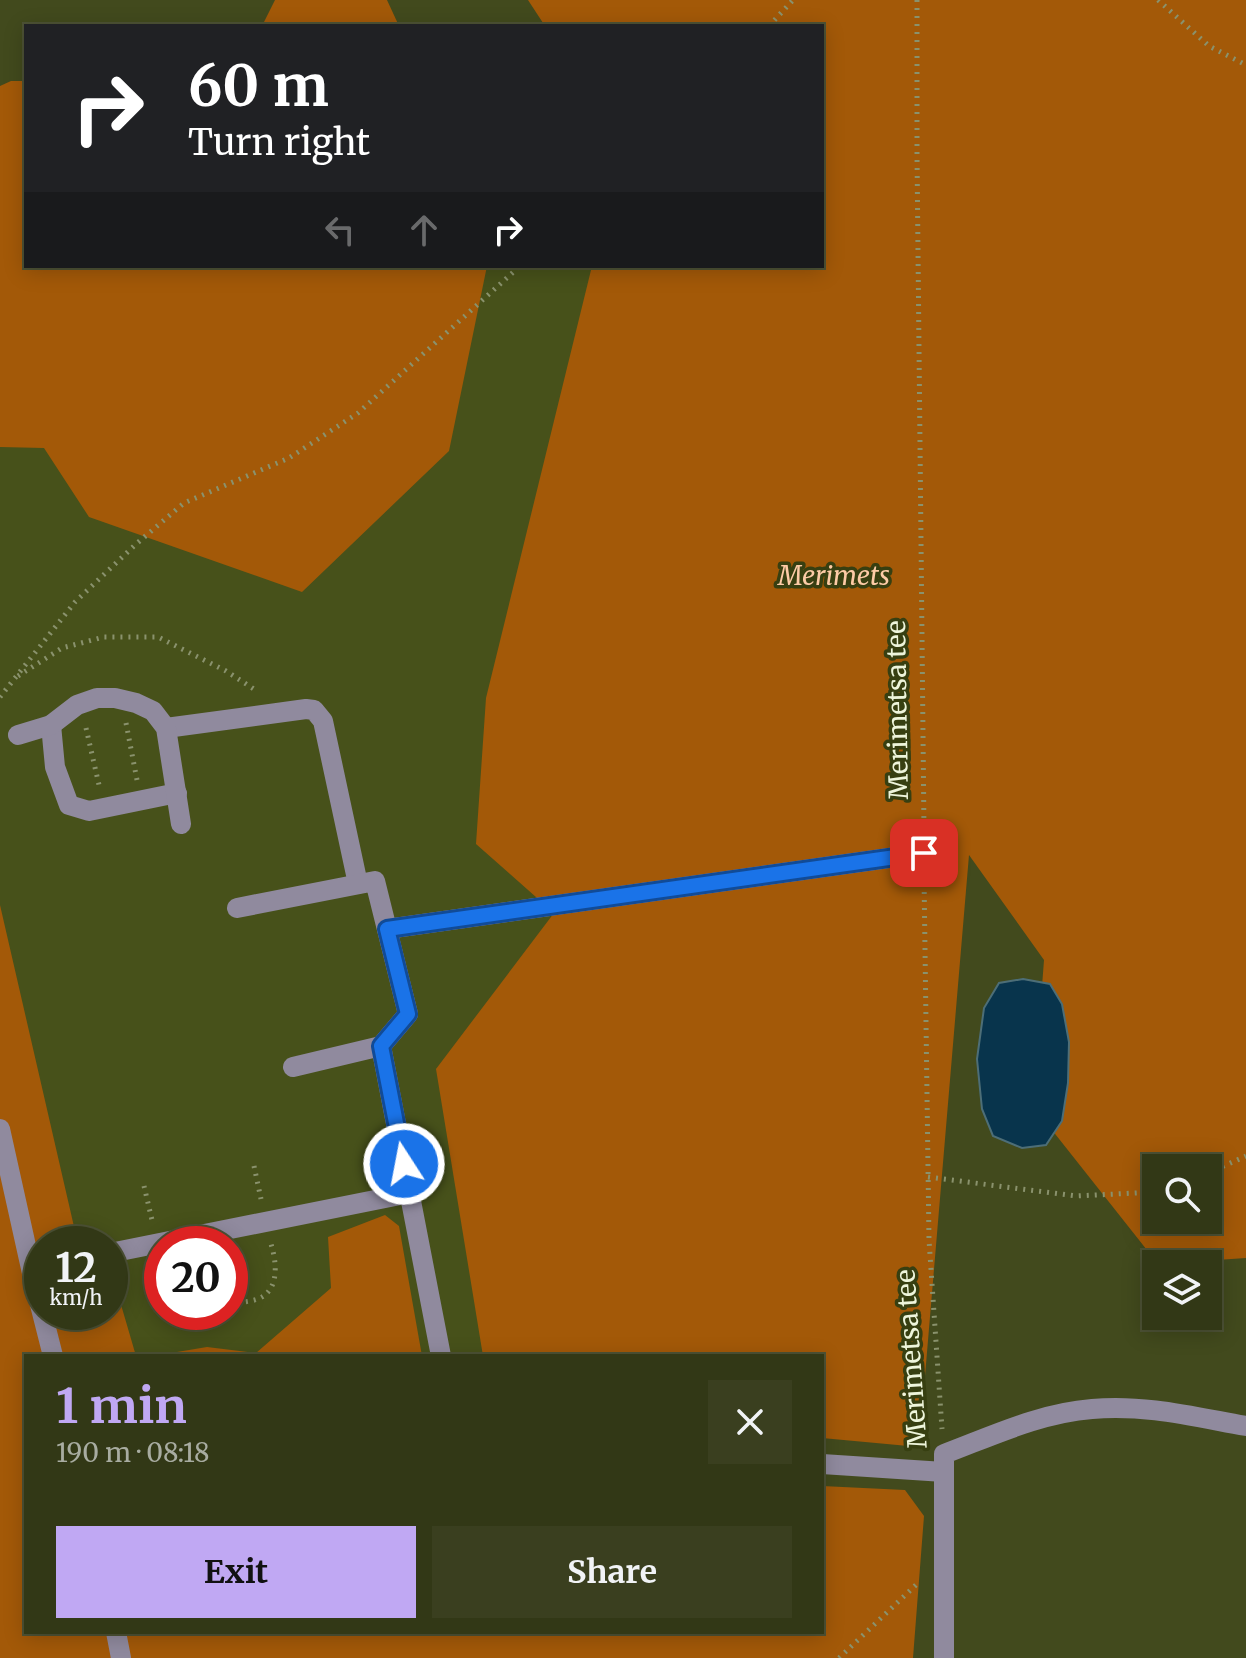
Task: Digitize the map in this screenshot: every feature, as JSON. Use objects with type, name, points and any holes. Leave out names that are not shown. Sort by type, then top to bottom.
[{"type":"street","points":[[18,735],[51,725],[80,704],[97,698],[121,699],[153,711],[166,728],[181,824]]},
{"type":"street","points":[[166,728],[314,710],[323,721],[358,884]]},
{"type":"street","points":[[51,725],[55,767],[69,805],[89,811],[177,793]]},
{"type":"street","points":[[387,929],[924,853]]},
{"type":"street","points":[[237,908],[375,881],[408,1014],[381,1046],[293,1067]]},
{"type":"street","points":[[381,1046],[441,1354]]},
{"type":"street","points":[[0,1129],[26,1226]]},
{"type":"street","points":[[128,1249],[410,1193]]},
{"type":"street","points":[[48,1330],[53,1354]]},
{"type":"street","points":[[824,1464],[944,1463],[1027,1422],[1092,1409],[1151,1409],[1246,1426]]},
{"type":"street","name":"Merimetsa tee","points":[[944,1463],[944,1658]]},
{"type":"street","points":[[116,1634],[121,1658]]},
{"type":"path","points":[[771,24],[793,0]]},
{"type":"path","name":"Merimetsa tee","points":[[917,0],[929,1240],[944,1463]]},
{"type":"path","points":[[1158,0],[1209,46],[1246,65]]},
{"type":"path","points":[[0,697],[75,602],[184,503],[289,458],[358,413],[518,268]]},
{"type":"path","points":[[14,679],[62,648],[104,637],[158,637],[226,671],[288,712]]},
{"type":"path","points":[[121,699],[141,800]]},
{"type":"path","points":[[80,704],[104,808]]},
{"type":"path","points":[[1222,1167],[1246,1156]]},
{"type":"path","points":[[928,1177],[1076,1196],[1142,1193]]},
{"type":"path","points":[[839,1658],[944,1559]]},
{"type":"shaded area","points":[[0,212],[24,262],[24,268],[705,268],[707,1354],[24,1354],[24,1634],[824,1633],[880,1658],[0,1658]]},
{"type":"green space","points":[[275,0],[387,0],[398,24],[263,24]]},
{"type":"green space","name":"Merimets","points":[[528,0],[1246,0],[1246,1258],[1222,1260],[1222,1250],[1147,1250],[1033,1106],[1044,960],[969,855],[919,1447],[824,1438],[824,1354],[483,1354],[436,1069],[554,913],[476,844],[486,698],[592,268],[824,268],[824,24],[544,24]]},
{"type":"green space","points":[[11,81],[24,81],[24,268],[487,268],[449,451],[302,592],[89,517],[44,448],[0,447],[0,86]]},
{"type":"green space","points":[[0,905],[74,1226],[24,1226],[24,1330],[128,1329],[135,1354],[24,1354],[24,1634],[824,1634],[824,1486],[905,1490],[924,1516],[913,1658],[0,1658]]},
{"type":"green space","points":[[385,1215],[399,1226],[422,1354],[165,1354],[207,1347],[256,1353],[331,1288],[328,1237]]},
{"type":"water","points":[[1023,979],[1050,984],[1062,1004],[1069,1042],[1068,1083],[1062,1121],[1046,1145],[1022,1148],[993,1136],[982,1109],[977,1059],[984,1008],[999,983]]},
{"type":"route","points":[[404,1164],[381,1046],[408,1014],[387,929],[924,853]]}]
